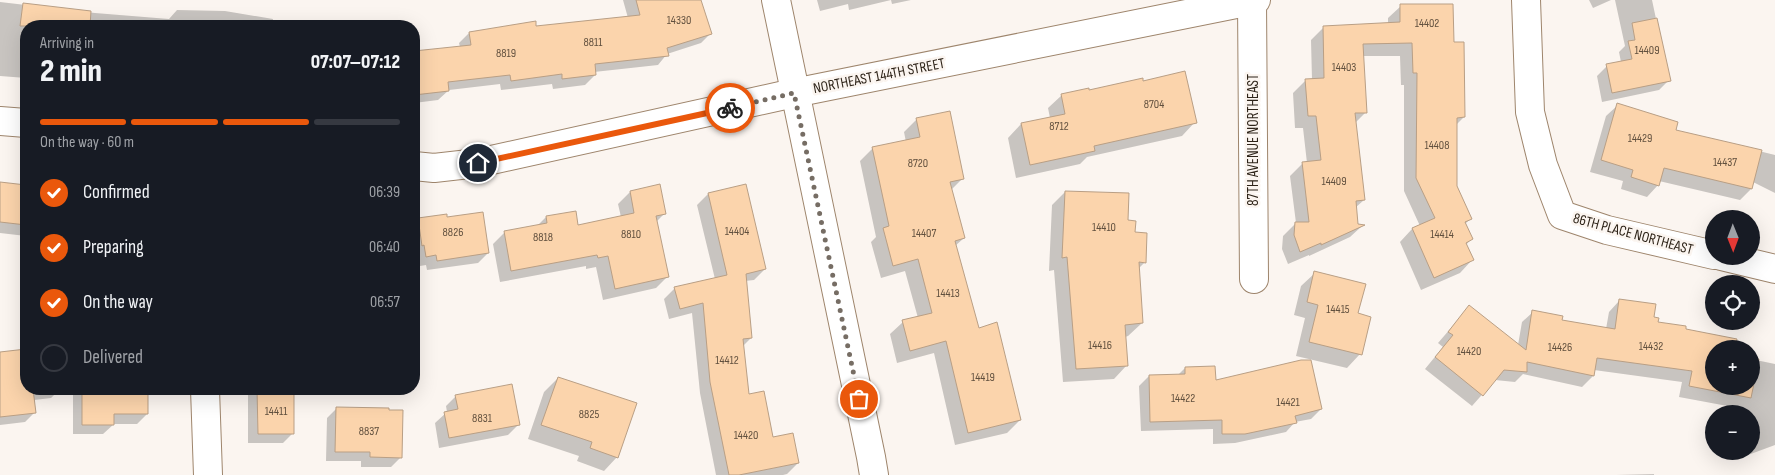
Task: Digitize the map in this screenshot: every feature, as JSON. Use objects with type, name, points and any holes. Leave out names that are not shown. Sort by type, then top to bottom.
[{"type":"street","points":[[776,0],[874,475]]},
{"type":"street","name":"86TH PLACE NORTHEAST","points":[[1526,0],[1530,112],[1543,165],[1562,215],[1607,230],[1705,253]]},
{"type":"street","name":"NORTHEAST 144TH STREET","points":[[420,167],[434,168],[478,163],[794,93],[1254,1]]},
{"type":"street","name":"87TH AVENUE NORTHEAST","points":[[1254,1],[1254,279]]},
{"type":"street","points":[[0,120],[20,122]]},
{"type":"street","points":[[1758,265],[1775,269]]},
{"type":"street","points":[[206,395],[208,475]]},
{"type":"building","points":[[636,0],[701,0],[712,34],[667,48],[669,56],[595,64],[596,75],[562,79],[562,74],[511,81],[510,75],[448,82],[449,91],[420,94],[420,50],[471,45],[469,32],[536,21],[536,26],[640,15]]},
{"type":"building","points":[[23,3],[91,11],[90,20],[21,20]]},
{"type":"building","points":[[1400,4],[1453,4],[1454,42],[1464,42],[1465,117],[1457,118],[1457,186],[1472,219],[1465,222],[1473,239],[1466,243],[1474,260],[1434,278],[1412,228],[1435,218],[1416,178],[1417,73],[1413,73],[1412,43],[1363,44],[1367,113],[1355,113],[1365,200],[1356,201],[1358,224],[1365,225],[1321,245],[1321,243],[1300,252],[1294,235],[1295,222],[1309,222],[1302,162],[1321,160],[1316,116],[1308,116],[1305,79],[1324,78],[1323,26],[1400,22]]},
{"type":"building","points":[[1657,18],[1671,81],[1612,93],[1606,64],[1632,59],[1628,41],[1635,40],[1632,23]]},
{"type":"building","points":[[1185,71],[1197,123],[1094,146],[1095,151],[1030,165],[1021,123],[1065,114],[1061,94],[1143,78],[1143,81]]},
{"type":"building","points":[[1617,103],[1678,122],[1676,130],[1762,150],[1752,189],[1664,168],[1659,186],[1631,177],[1633,170],[1601,160]]},
{"type":"building","points":[[950,111],[964,179],[950,182],[965,238],[955,241],[979,328],[997,322],[1021,420],[968,433],[946,341],[910,351],[902,320],[932,313],[918,259],[893,266],[883,228],[889,226],[872,147],[920,137],[916,118]]},
{"type":"building","points":[[0,182],[20,184],[20,224],[0,222]]},
{"type":"building","points":[[660,184],[666,214],[656,216],[669,277],[615,289],[608,256],[598,258],[597,255],[511,271],[504,231],[547,223],[546,216],[576,211],[578,225],[634,213],[630,191]]},
{"type":"building","points":[[746,184],[766,269],[746,274],[752,338],[743,339],[749,394],[764,391],[773,437],[793,433],[799,463],[739,475],[729,475],[710,382],[703,303],[680,309],[674,287],[727,275],[708,193]]},
{"type":"building","points":[[1065,191],[1129,193],[1128,220],[1136,221],[1135,232],[1147,233],[1146,263],[1139,262],[1143,323],[1125,325],[1128,366],[1076,369],[1067,257],[1062,258]]},
{"type":"building","points":[[483,212],[489,253],[437,261],[436,255],[426,257],[424,245],[422,246],[420,218],[447,214],[447,217]]},
{"type":"building","points":[[1314,271],[1366,284],[1358,313],[1371,317],[1362,355],[1309,342],[1318,305],[1307,302]]},
{"type":"building","points":[[1619,299],[1656,304],[1654,317],[1659,318],[1658,322],[1686,326],[1686,329],[1737,339],[1705,340],[1705,389],[1689,386],[1692,371],[1597,358],[1594,376],[1527,362],[1527,372],[1504,370],[1483,396],[1435,357],[1453,335],[1448,332],[1469,305],[1526,350],[1532,310],[1563,316],[1562,320],[1615,329]]},
{"type":"building","points":[[20,350],[20,395],[34,395],[36,413],[0,417],[0,352]]},
{"type":"building","points":[[1301,360],[1311,360],[1322,409],[1295,416],[1297,423],[1245,434],[1222,434],[1222,420],[1150,422],[1149,375],[1185,374],[1185,367],[1215,366],[1216,380]]},
{"type":"building","points":[[558,377],[637,403],[618,458],[590,448],[592,442],[541,425]]},
{"type":"building","points":[[512,384],[520,425],[449,438],[444,412],[458,409],[455,395]]},
{"type":"building","points":[[82,395],[148,395],[148,414],[114,414],[114,425],[82,425]]},
{"type":"building","points":[[257,395],[294,395],[294,434],[258,434]]},
{"type":"building","points":[[1736,395],[1752,395],[1751,398]]},
{"type":"building","points":[[336,407],[403,410],[402,458],[370,457],[370,452],[335,452]]},
{"type":"way so far","points":[[730,108],[794,93],[859,399]]},
{"type":"route","points":[[478,163],[730,108]]}]
